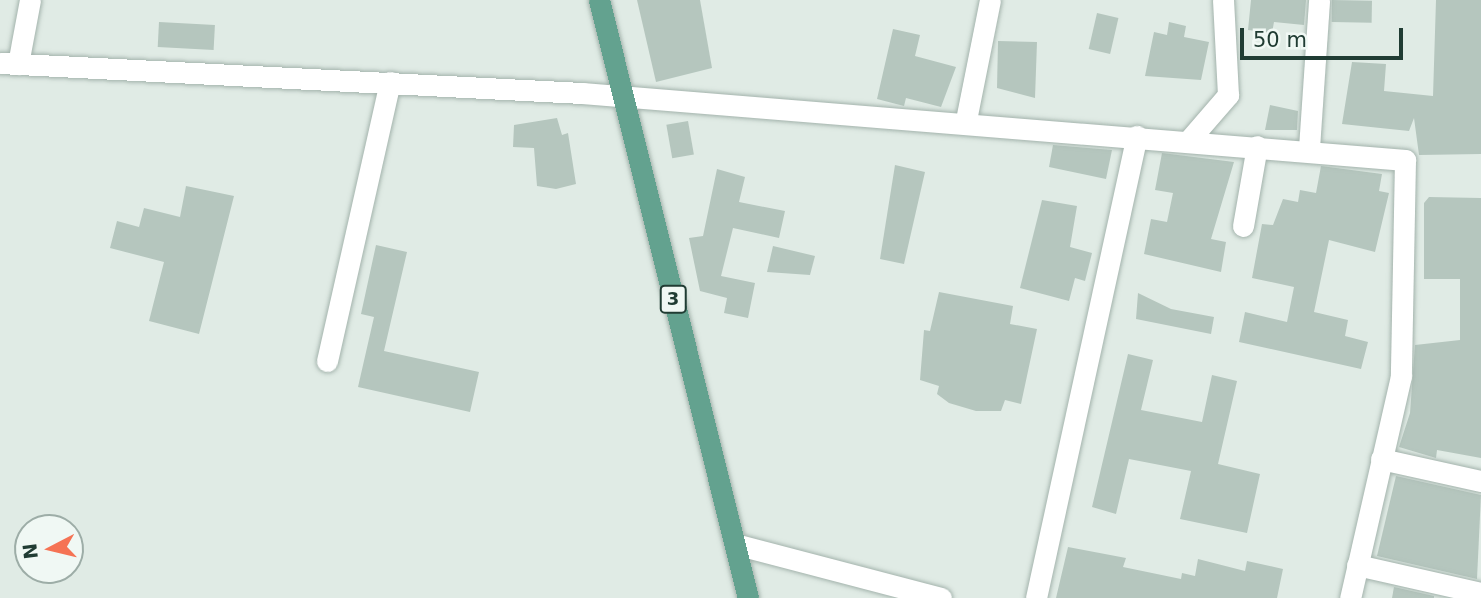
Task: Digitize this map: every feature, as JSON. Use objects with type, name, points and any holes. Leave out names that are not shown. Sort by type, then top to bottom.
[{"type":"main road","name":"3","points":[[599,0],[748,598]]},
{"type":"street","points":[[30,0],[9,64],[390,82],[966,120],[1189,141],[1309,148],[1405,160],[1401,376],[1350,598]]},
{"type":"street","points":[[966,120],[990,0]]},
{"type":"street","points":[[1189,141],[1228,95],[1223,0]]},
{"type":"street","points":[[1309,148],[1319,0]]},
{"type":"street","points":[[327,361],[390,82]]},
{"type":"street","points":[[1036,598],[1137,136]]},
{"type":"street","points":[[1242,226],[1257,146]]},
{"type":"street","points":[[1381,459],[1481,481]]},
{"type":"street","points":[[736,544],[941,598]]},
{"type":"street","points":[[1357,565],[1481,593]]},
{"type":"building","points":[[637,0],[700,0],[712,68],[656,82]]},
{"type":"building","points":[[1251,0],[1306,0],[1304,25],[1274,22],[1272,33],[1248,30]]},
{"type":"building","points":[[1332,0],[1372,1],[1372,23],[1332,22]]},
{"type":"building","points":[[1436,0],[1481,0],[1481,154],[1419,155],[1414,118],[1409,131],[1342,124],[1352,62],[1386,64],[1384,91],[1433,96]]},
{"type":"building","points":[[1097,13],[1118,18],[1110,54],[1089,49]]},
{"type":"building","points":[[159,22],[215,25],[214,50],[158,47]]},
{"type":"building","points":[[1169,22],[1186,26],[1184,37],[1209,42],[1201,80],[1145,76],[1154,32],[1167,35]]},
{"type":"building","points":[[893,29],[920,35],[915,56],[956,67],[941,107],[906,98],[904,106],[877,99]]},
{"type":"building","points":[[998,41],[1037,42],[1035,98],[997,88]]},
{"type":"building","points":[[1270,105],[1298,111],[1297,130],[1265,130]]},
{"type":"building","points":[[557,118],[562,135],[568,133],[576,184],[556,189],[537,186],[534,148],[513,147],[514,125]]},
{"type":"building","points":[[688,121],[694,154],[672,158],[666,125]]},
{"type":"building","points":[[1053,145],[1112,150],[1106,179],[1049,167]]},
{"type":"building","points":[[1162,153],[1234,162],[1211,239],[1226,242],[1221,272],[1144,254],[1151,219],[1167,222],[1173,193],[1155,190]]},
{"type":"building","points":[[895,165],[925,172],[904,264],[880,259]]},
{"type":"building","points":[[1321,166],[1382,174],[1379,191],[1389,193],[1375,252],[1329,240],[1314,312],[1348,320],[1345,336],[1368,342],[1361,369],[1239,342],[1245,312],[1287,322],[1294,287],[1252,278],[1262,224],[1273,225],[1283,199],[1298,202],[1300,190],[1316,193]]},
{"type":"building","points":[[717,169],[745,177],[739,202],[785,211],[779,238],[733,228],[721,276],[755,283],[748,318],[724,313],[727,298],[700,291],[689,238],[703,236]]},
{"type":"building","points":[[186,186],[234,196],[199,334],[149,321],[164,262],[110,248],[117,221],[139,227],[144,208],[180,217]]},
{"type":"building","points":[[1429,197],[1481,198],[1481,458],[1437,450],[1436,458],[1399,447],[1410,413],[1415,345],[1460,340],[1460,279],[1424,279],[1424,203]]},
{"type":"building","points":[[1042,200],[1077,206],[1070,247],[1092,253],[1085,281],[1075,278],[1069,301],[1020,288]]},
{"type":"building","points":[[376,245],[407,252],[384,351],[479,372],[470,412],[358,387],[374,317],[361,314]]},
{"type":"building","points":[[773,246],[815,256],[810,275],[767,272]]},
{"type":"building","points":[[939,292],[1013,306],[1010,324],[1037,329],[1021,404],[1005,400],[1001,411],[976,411],[949,403],[937,394],[939,386],[920,380],[924,330],[930,331]]},
{"type":"building","points":[[1138,293],[1171,309],[1214,317],[1211,334],[1136,319]]},
{"type":"building","points":[[1128,354],[1153,360],[1141,410],[1202,422],[1212,375],[1237,381],[1218,464],[1260,474],[1247,533],[1180,519],[1191,471],[1129,459],[1116,514],[1092,507]]},
{"type":"building","points":[[1396,476],[1481,495],[1477,579],[1377,556]]},
{"type":"building","points":[[1068,547],[1126,558],[1123,567],[1181,579],[1182,573],[1195,576],[1198,559],[1245,571],[1247,561],[1283,569],[1277,598],[1056,598]]},
{"type":"building","points":[[1394,587],[1434,596],[1434,598],[1392,598]]}]
